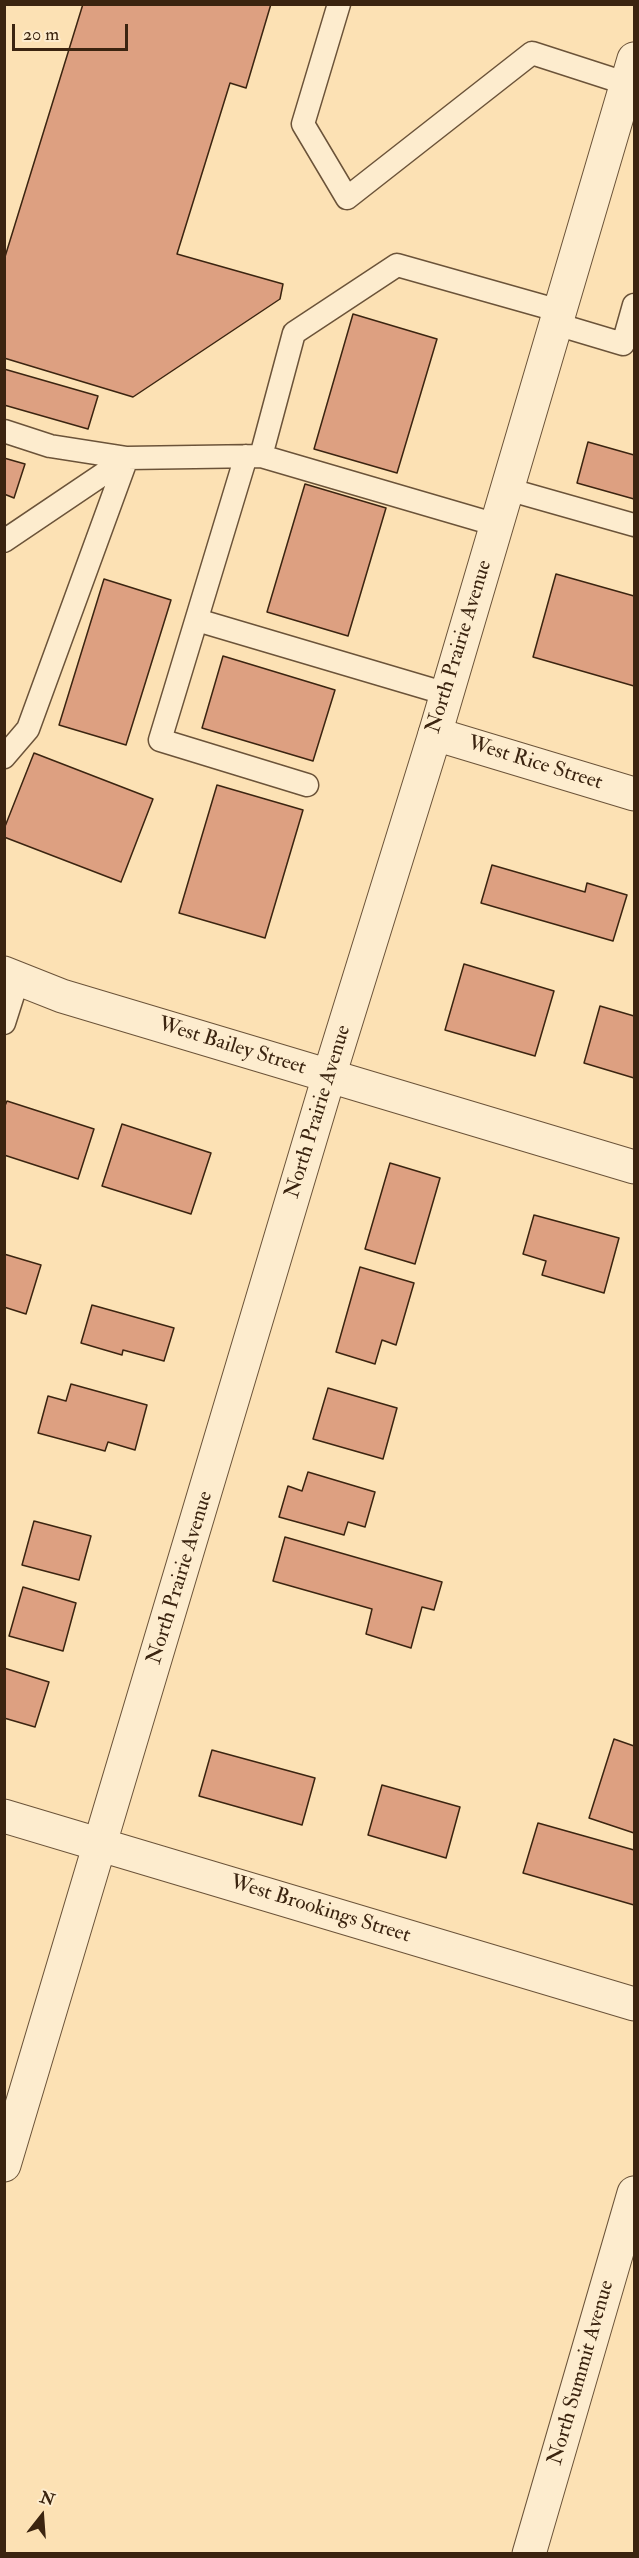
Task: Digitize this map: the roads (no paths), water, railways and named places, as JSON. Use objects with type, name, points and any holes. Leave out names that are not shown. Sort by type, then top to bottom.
[{"type":"street","name":"North Prairie Avenue","points":[[4,2165],[329,1076],[435,734],[632,76]]},
{"type":"street","name":"West Rice Street","points":[[435,734],[634,794]]},
{"type":"street","name":"West Bailey Street","points":[[11,976],[62,996],[634,1167]]},
{"type":"street","name":"West Brookings Street","points":[[4,1816],[634,2004]]},
{"type":"street","name":"North Summit Avenue","points":[[529,2553],[634,2193]]},
{"type":"lane","points":[[339,4],[303,124],[347,198],[532,53],[632,76]]},
{"type":"lane","points":[[307,785],[160,740],[197,620],[294,333],[397,265],[558,317],[623,344],[634,305]]},
{"type":"lane","points":[[4,431],[50,446],[126,458],[254,456],[497,525]]},
{"type":"lane","points":[[4,541],[126,458]]},
{"type":"lane","points":[[4,756],[28,729],[126,458]]},
{"type":"lane","points":[[507,489],[634,525]]},
{"type":"lane","points":[[197,620],[447,694]]},
{"type":"lane","points":[[4,1023],[11,976]]}]
